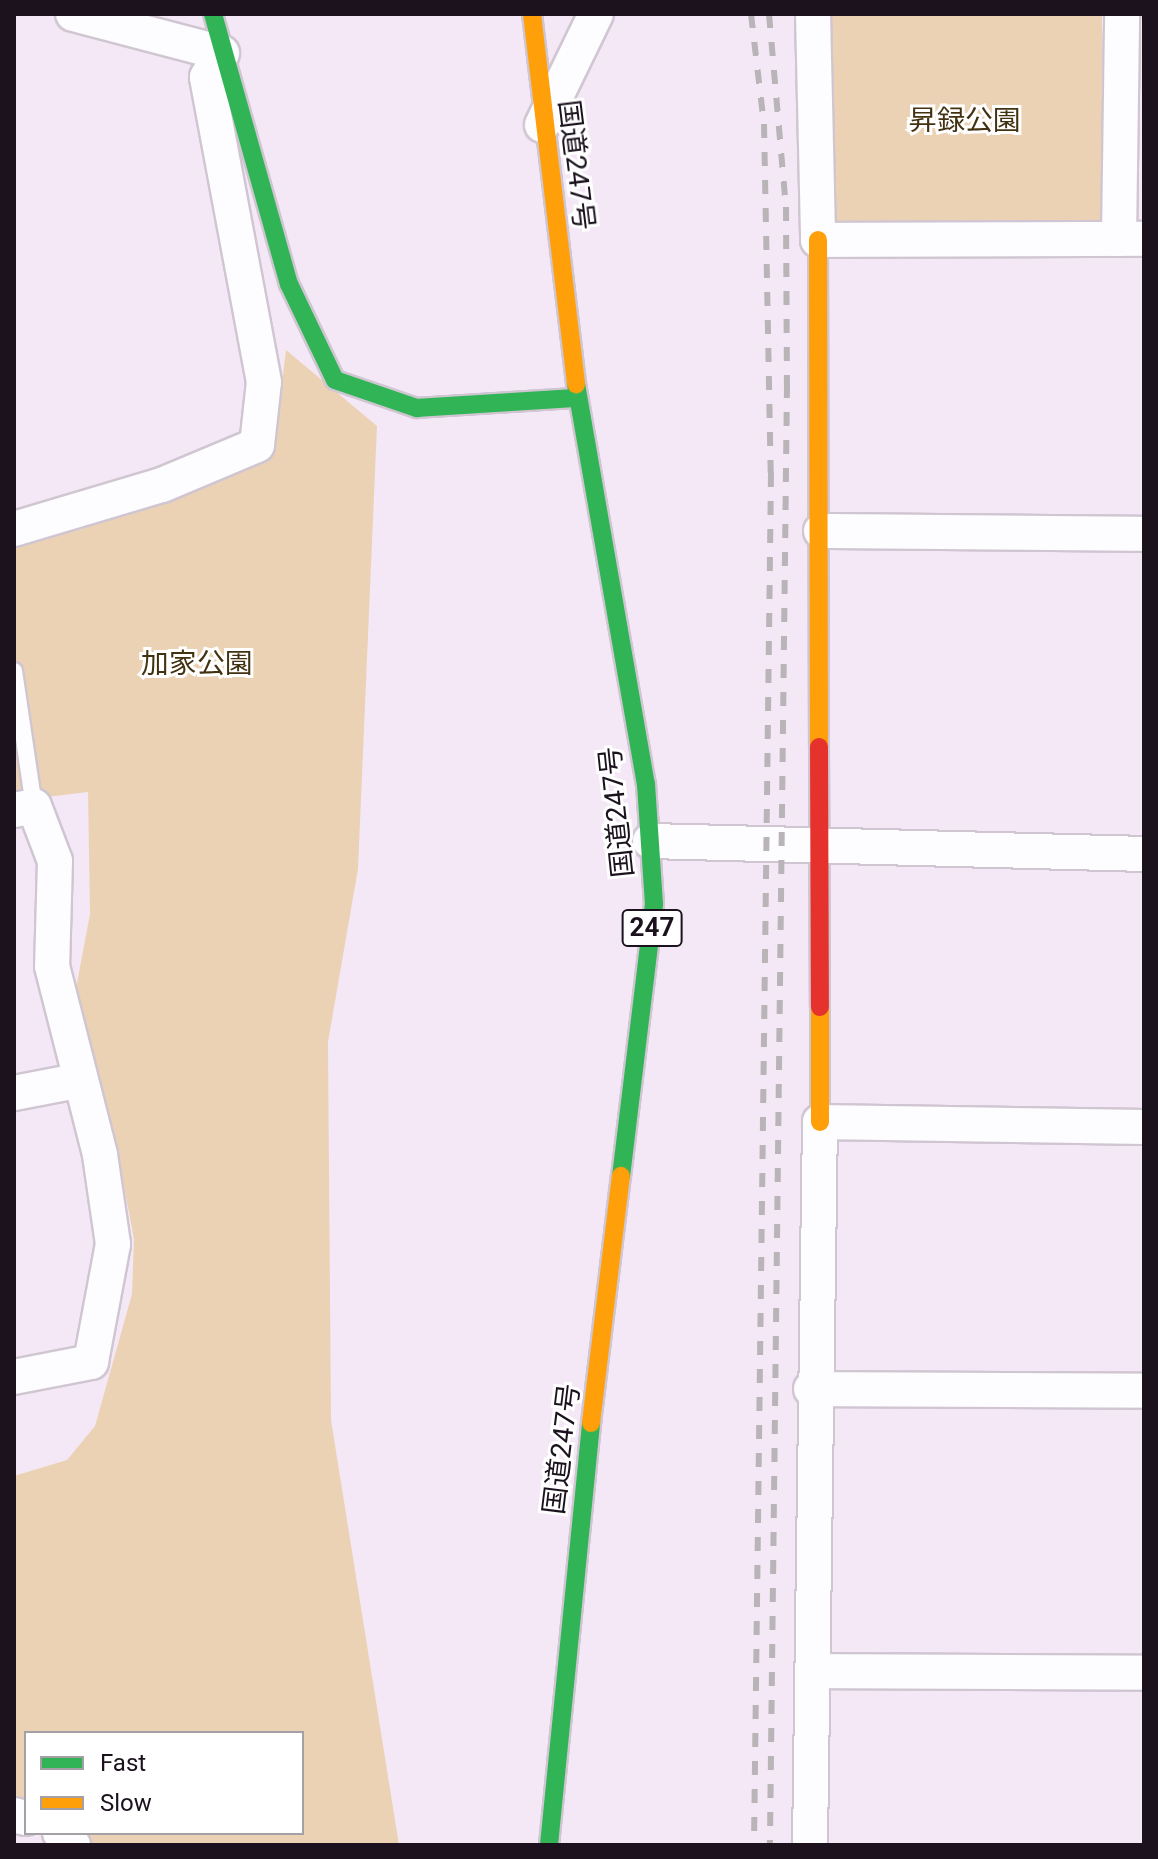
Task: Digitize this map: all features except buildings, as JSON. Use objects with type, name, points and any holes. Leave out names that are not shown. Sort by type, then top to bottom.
[{"type":"main road","points":[[213,14],[289,284],[335,380],[417,408],[578,398]]},
{"type":"main road","name":"国道247号","points":[[532,14],[542,125],[578,398],[650,841],[654,904],[559,1690],[549,1845]]},
{"type":"main road","points":[[818,240],[821,531],[816,848],[820,1122]]},
{"type":"street","points":[[14,529],[162,485],[257,445],[264,382],[207,77],[222,53],[73,14]]},
{"type":"street","points":[[542,125],[596,14]]},
{"type":"street","points":[[813,14],[818,240],[1131,239],[1122,14]]},
{"type":"street","points":[[821,531],[1144,534]]},
{"type":"street","points":[[14,1377],[91,1362],[113,1244],[100,1155],[77,1081],[52,966],[55,861],[24,808]]},
{"type":"street","points":[[650,841],[816,848],[1144,854]]},
{"type":"street","points":[[14,1093],[77,1081]]},
{"type":"street","points":[[810,1845],[816,1671],[811,1389],[820,1122],[1144,1127]]},
{"type":"street","points":[[811,1389],[1144,1391]]},
{"type":"street","points":[[816,1671],[1144,1673]]},
{"type":"lane","points":[[14,671],[24,808]]},
{"type":"green space","name":"昇録公園","points":[[827,14],[1102,14],[1104,229],[829,227]]},
{"type":"green space","name":"加家公園","points":[[286,350],[377,426],[358,869],[328,1042],[331,1420],[399,1845],[93,1845],[83,1835],[304,1835],[304,1731],[24,1731],[24,1801],[14,1799],[14,1476],[67,1460],[95,1426],[132,1294],[134,1239],[116,1145],[79,1050],[74,999],[90,914],[88,792],[14,801],[14,545],[82,529],[273,454]]},
{"type":"railway","points":[[751,14],[764,124],[771,473],[754,1845]]},
{"type":"railway","points":[[769,14],[786,207],[787,384],[770,1845]]},
{"type":"traffic: fast","points":[[213,14],[289,284],[335,380],[417,408],[578,398]]},
{"type":"traffic: fast","points":[[576,384],[646,784],[654,904],[621,1176]]},
{"type":"traffic: fast","points":[[549,1845],[591,1423]]},
{"type":"traffic: slow","points":[[532,14],[576,384]]},
{"type":"traffic: slow","points":[[818,240],[819,747]]},
{"type":"traffic: slow","points":[[820,1007],[820,1122]]},
{"type":"traffic: slow","points":[[591,1423],[621,1176]]},
{"type":"traffic: jam","points":[[819,747],[820,1007]]}]
